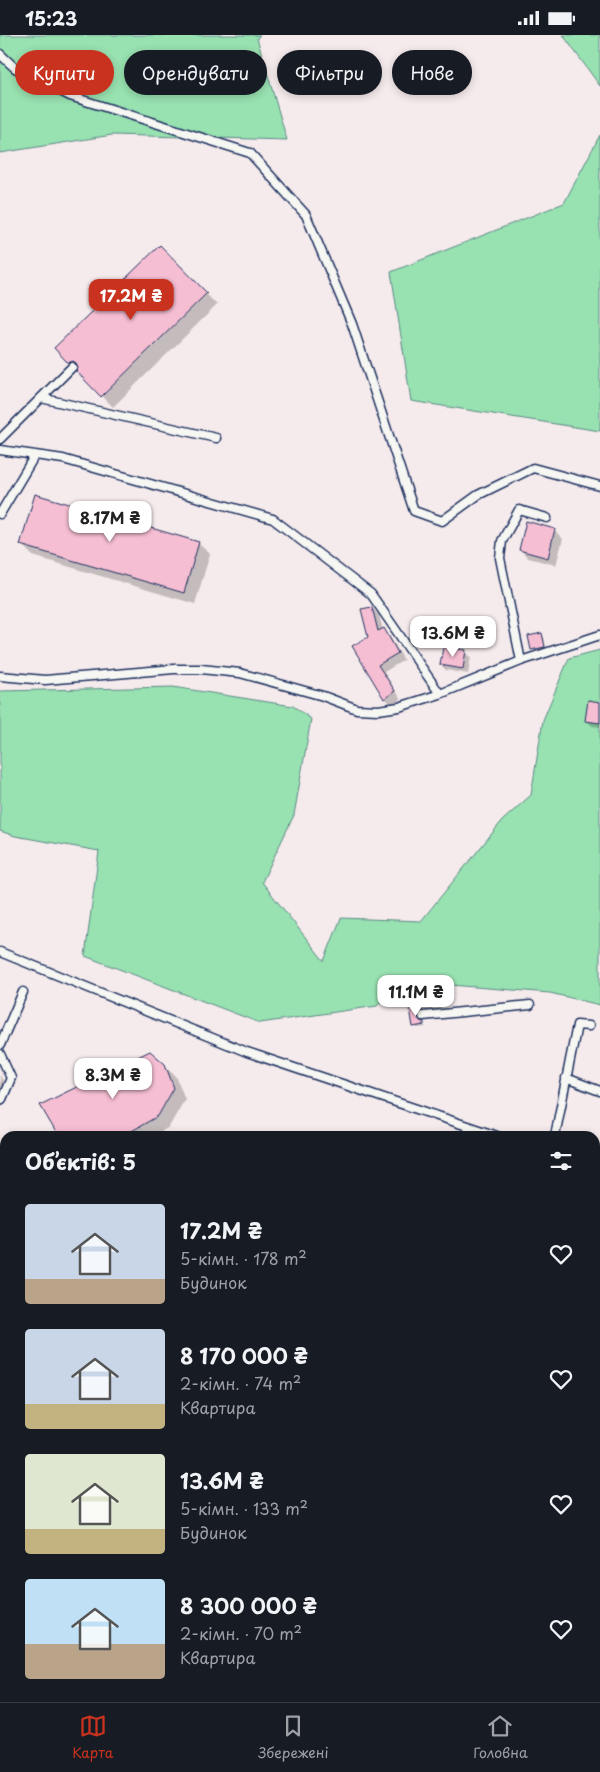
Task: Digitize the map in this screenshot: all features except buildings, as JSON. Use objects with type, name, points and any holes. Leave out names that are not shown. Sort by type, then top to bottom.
[{"type":"lane","points":[[0,54],[15,68],[70,96],[250,153],[306,215],[352,324],[414,511],[442,521],[478,495],[533,469],[600,486]]},
{"type":"lane","points":[[0,439],[72,367]]},
{"type":"lane","points":[[41,398],[216,438]]},
{"type":"lane","points":[[0,450],[63,459],[273,519],[371,594],[440,694]]},
{"type":"lane","points":[[0,514],[35,455]]},
{"type":"lane","points":[[521,661],[500,558],[502,541],[519,510],[547,518]]},
{"type":"lane","points":[[0,676],[45,680],[174,669],[201,669],[240,673],[323,696],[357,709],[378,710],[398,707],[440,694],[521,661],[600,635]]},
{"type":"lane","points":[[0,951],[247,1052],[482,1131]]},
{"type":"lane","points":[[0,1045],[24,992]]},
{"type":"lane","points":[[422,1016],[530,1005]]},
{"type":"lane","points":[[556,1131],[577,1025],[589,1026]]},
{"type":"lane","points":[[0,1054],[11,1077],[0,1100]]},
{"type":"lane","points":[[566,1078],[600,1091]]},
{"type":"green space","points":[[0,35],[260,35],[257,38],[261,50],[124,50],[124,95],[267,95],[267,72],[287,140],[112,135],[0,153]]},
{"type":"green space","points":[[563,35],[600,35],[600,86]]},
{"type":"green space","points":[[600,135],[600,431],[411,401],[391,272],[564,203]]},
{"type":"green space","points":[[600,650],[600,1005],[550,993],[400,981],[377,1006],[260,1023],[85,956],[99,851],[15,836],[0,831],[0,691],[173,687],[293,706],[311,719],[294,815],[262,882],[324,961],[341,918],[421,921],[502,821],[531,795],[543,720],[569,658]]}]
